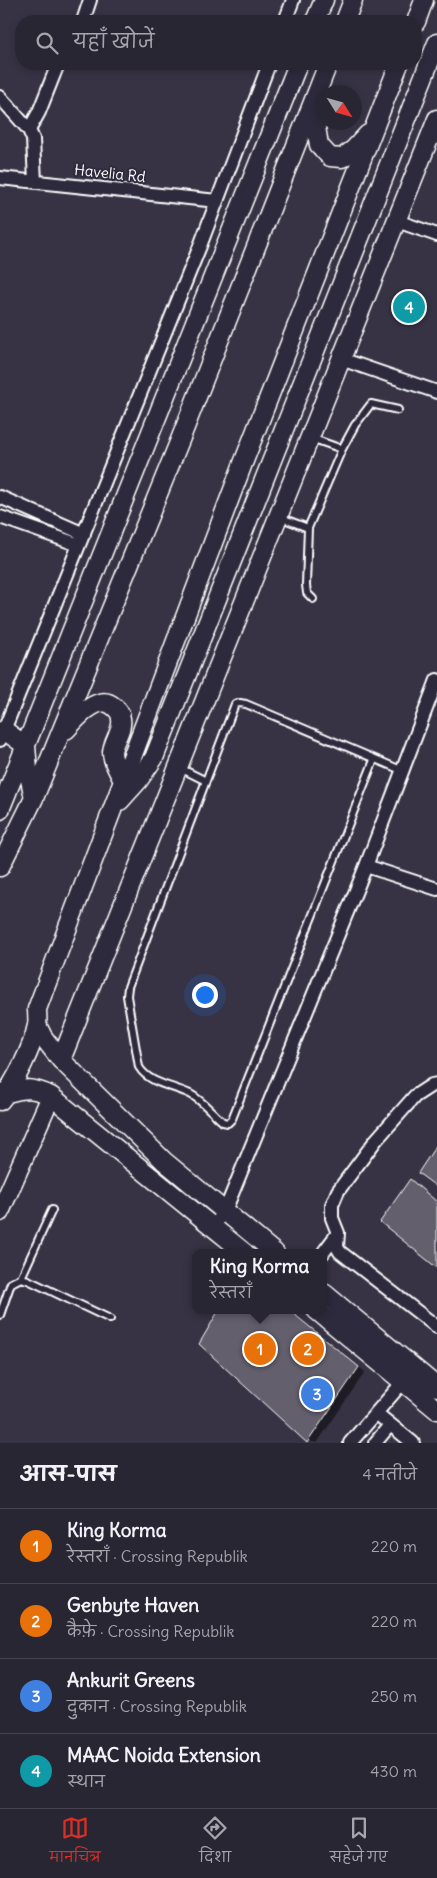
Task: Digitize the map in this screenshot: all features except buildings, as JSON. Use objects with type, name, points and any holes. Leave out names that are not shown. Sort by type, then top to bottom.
[{"type":"street","points":[[85,15],[90,0]]},
{"type":"street","points":[[287,15],[293,0]]},
{"type":"street","points":[[318,15],[324,0]]},
{"type":"street","points":[[347,15],[353,0]]},
{"type":"street","points":[[419,15],[424,0]]},
{"type":"street","points":[[113,808],[138,781],[154,758],[437,43]]},
{"type":"street","points":[[29,130],[39,112],[56,70]]},
{"type":"street","points":[[26,746],[2,735],[217,201],[267,70]]},
{"type":"street","points":[[0,810],[296,70]]},
{"type":"street","points":[[0,867],[34,798],[180,440],[326,70]]},
{"type":"street","points":[[327,85],[331,70]]},
{"type":"street","points":[[4,1097],[24,1060],[37,1025],[37,1009],[242,466],[397,70]]},
{"type":"street","points":[[0,97],[29,130],[32,139],[35,182]]},
{"type":"street","points":[[61,1060],[437,119]]},
{"type":"street","points":[[317,123],[319,145],[330,157],[342,158],[354,149],[375,127]]},
{"type":"street","name":"Havelia Rd","points":[[0,178],[217,201]]},
{"type":"street","points":[[396,221],[437,235]]},
{"type":"street","points":[[341,359],[437,392]]},
{"type":"street","points":[[0,497],[82,539]]},
{"type":"street","points":[[0,517],[82,539]]},
{"type":"street","points":[[213,1227],[225,1211],[366,866],[401,770],[437,680]]},
{"type":"street","points":[[57,740],[88,708],[102,702],[110,703],[118,710],[122,720],[112,751],[114,761],[124,781]]},
{"type":"street","points":[[26,746],[28,770],[34,798]]},
{"type":"street","points":[[366,866],[437,889]]},
{"type":"street","points":[[37,1025],[43,1038],[61,1060],[164,1161],[270,1249]]},
{"type":"street","points":[[437,1084],[432,1085],[415,1096],[376,1140],[338,1191],[332,1205],[332,1218],[338,1233],[337,1247],[340,1252],[437,1327]]},
{"type":"street","points":[[4,1097],[26,1088],[40,1090],[51,1096],[241,1249]]},
{"type":"street","points":[[0,1212],[51,1096]]},
{"type":"street","points":[[326,1249],[338,1233]]},
{"type":"street","points":[[327,1295],[437,1387]]},
{"type":"street","points":[[321,1314],[437,1410]]},
{"type":"street","points":[[350,1443],[403,1382]]},
{"type":"street","points":[[376,1413],[413,1443]]},
{"type":"street","points":[[375,1443],[390,1425]]},
{"type":"lane","points":[[312,599],[307,593],[306,586],[308,528],[342,449],[355,425],[371,404],[398,410]]},
{"type":"lane","points":[[310,438],[342,449]]},
{"type":"lane","points":[[278,517],[308,528]]},
{"type":"lane","points":[[374,760],[236,1110],[228,1123],[224,1122],[192,1095],[158,1082],[142,1072],[139,1067],[127,996],[128,986],[235,704],[240,703],[401,770]]},
{"type":"lane","points":[[178,768],[206,782]]},
{"type":"lane","points":[[0,1315],[12,1283],[20,1278],[52,1210]]},
{"type":"lane","points":[[20,1278],[110,1319]]},
{"type":"place","name":"MAAC Noida Extension","points":[[409,307]]},
{"type":"place","name":"King Korma","points":[[260,1349]]},
{"type":"place","name":"Genbyte Haven","points":[[308,1349]]},
{"type":"place","name":"Ankurit Greens","points":[[317,1394]]}]
